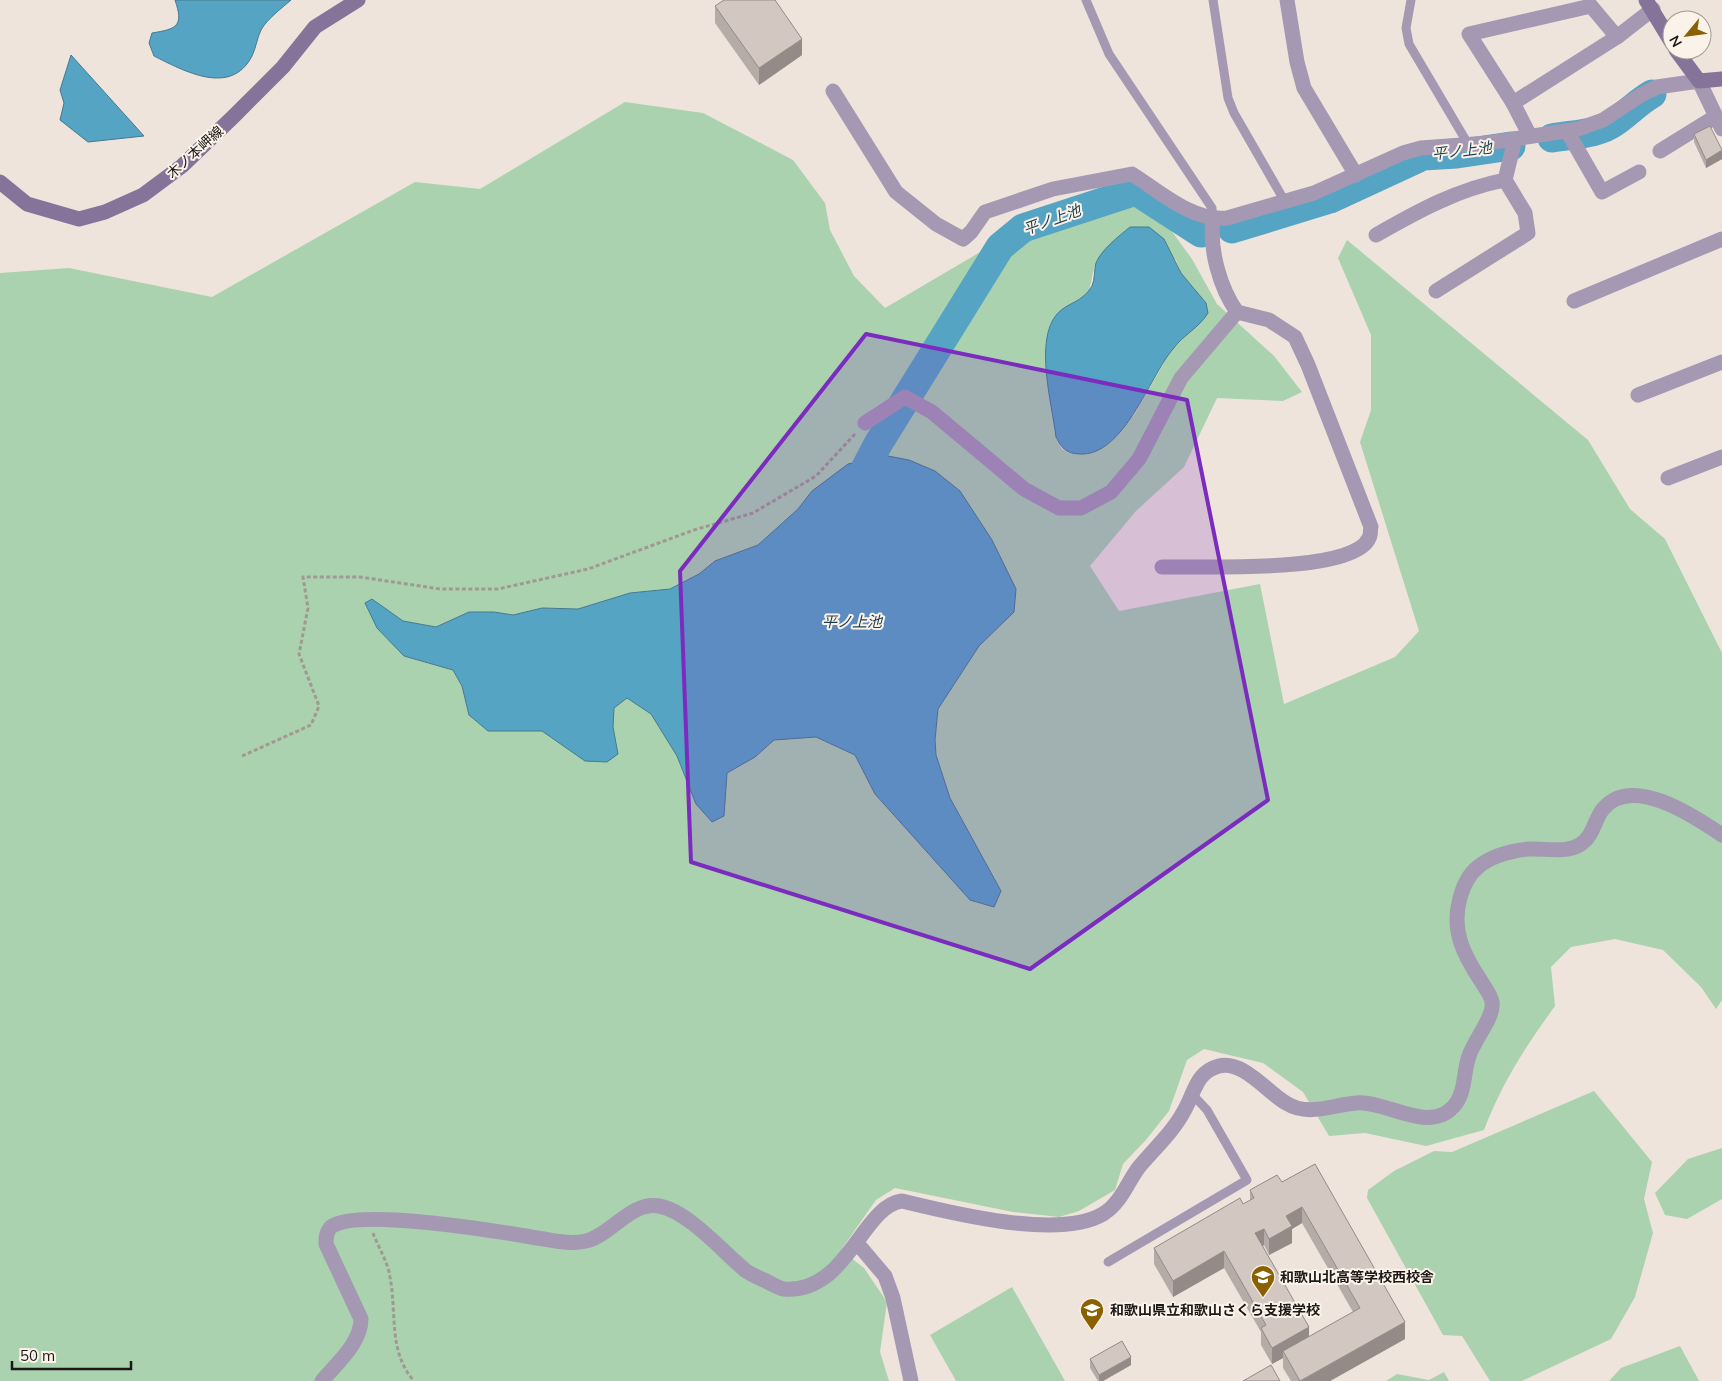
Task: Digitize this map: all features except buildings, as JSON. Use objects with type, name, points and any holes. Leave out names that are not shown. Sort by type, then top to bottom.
[{"type":"main road","name":"木ノ本岬線","points":[[0,182],[28,204],[78,219],[104,212],[143,195],[182,166],[234,116],[283,67],[315,27],[358,0]]},
{"type":"main road","points":[[1650,5],[1662,26]]},
{"type":"main road","points":[[1683,60],[1699,81],[1722,79]]},
{"type":"street","points":[[1287,0],[1296,62],[1304,88],[1356,175]]},
{"type":"street","points":[[1513,102],[1617,37],[1650,5]]},
{"type":"street","points":[[1436,291],[1528,233],[1525,212],[1506,177],[1510,158],[1523,137],[1513,102],[1469,34],[1591,6],[1617,37]]},
{"type":"street","points":[[833,91],[896,192],[936,224],[963,239],[971,232],[985,212],[1053,189],[1132,174],[1182,206],[1213,220],[1226,218],[1314,193],[1404,152],[1421,148],[1523,137],[1570,137],[1603,120],[1641,95],[1657,87],[1699,81],[1719,123],[1660,151]]},
{"type":"street","points":[[1570,137],[1602,192],[1639,172]]},
{"type":"street","points":[[1376,234],[1432,203],[1478,185],[1506,177]]},
{"type":"street","points":[[1162,567],[1292,566],[1336,559],[1360,548],[1369,539],[1371,527],[1308,365],[1295,337],[1269,320],[1237,312],[1223,284],[1212,241],[1213,220]]},
{"type":"street","points":[[1574,301],[1722,239]]},
{"type":"street","points":[[865,424],[905,398],[932,412],[1031,493],[1059,508],[1081,508],[1111,492],[1139,459],[1181,378],[1237,312]]},
{"type":"street","points":[[1638,395],[1722,362]]},
{"type":"street","points":[[1668,478],[1722,457]]},
{"type":"street","points":[[322,1381],[356,1339],[361,1328],[361,1319],[326,1244],[326,1236],[332,1227],[344,1222],[366,1218],[481,1228],[568,1243],[587,1241],[631,1213],[648,1206],[660,1206],[682,1215],[748,1272],[781,1289],[800,1288],[818,1282],[843,1260],[889,1204],[902,1200],[967,1216],[1066,1226],[1087,1221],[1104,1213],[1116,1203],[1138,1168],[1161,1144],[1184,1112],[1200,1076],[1215,1067],[1226,1065],[1243,1071],[1288,1105],[1308,1111],[1358,1102],[1377,1104],[1429,1118],[1442,1114],[1454,1106],[1462,1090],[1468,1056],[1482,1027],[1493,1013],[1492,999],[1472,968],[1456,937],[1456,914],[1463,887],[1476,868],[1502,854],[1528,850],[1567,849],[1577,846],[1591,834],[1603,808],[1623,796],[1637,794],[1669,804],[1722,834]]},
{"type":"street","points":[[857,1243],[885,1276],[893,1298],[911,1381]]},
{"type":"lane","points":[[1086,0],[1109,54],[1212,208],[1213,220]]},
{"type":"lane","points":[[1213,0],[1228,98],[1234,113],[1284,200]]},
{"type":"lane","points":[[1411,0],[1406,28],[1409,44],[1468,144]]},
{"type":"lane","points":[[1108,1262],[1247,1180],[1207,1110],[1192,1094]]},
{"type":"path","points":[[242,756],[311,725],[319,706],[299,654],[308,608],[303,577],[360,577],[440,589],[498,589],[588,569],[694,530],[753,513],[816,476],[865,424]]},
{"type":"path","points":[[366,1218],[390,1273],[394,1300],[395,1344],[405,1371],[414,1381]]},
{"type":"highlighted area","points":[[866,334],[1187,400],[1268,800],[1030,969],[691,862],[680,571]]},
{"type":"green space","points":[[625,102],[703,113],[793,160],[825,203],[830,230],[854,276],[885,308],[1062,204],[1146,196],[1192,259],[1217,304],[1274,356],[1302,392],[1283,401],[1217,398],[1184,467],[1136,511],[1090,566],[1119,611],[1260,584],[1284,704],[1395,657],[1419,631],[1360,442],[1371,410],[1371,335],[1338,258],[1347,240],[1588,440],[1630,509],[1665,539],[1722,653],[1722,1000],[1716,1009],[1701,987],[1663,950],[1615,939],[1571,947],[1551,967],[1555,1006],[1515,1066],[1491,1112],[1484,1130],[1426,1146],[1365,1133],[1329,1136],[1303,1092],[1263,1063],[1204,1049],[1187,1060],[1169,1111],[1145,1141],[1123,1164],[1115,1190],[1079,1211],[1059,1217],[1013,1212],[895,1188],[876,1200],[841,1250],[864,1268],[887,1302],[880,1352],[889,1381],[0,1381],[0,273],[69,268],[212,297],[415,182],[480,189]],"holes":[[[1130,227],[1176,260],[1181,273],[1195,289],[1184,337],[1172,349],[1134,415],[1069,453],[1062,449],[1056,437],[1069,305],[1084,297],[1088,292],[1094,269],[1100,257]],[[888,456],[1013,612],[979,646],[938,709],[935,740],[936,755],[950,798],[1001,891],[994,907],[970,900],[875,794],[855,755],[816,737],[774,740],[755,757],[727,773],[724,816],[696,804],[677,756],[651,714],[627,698],[614,708],[613,727],[618,754],[542,731],[519,730],[469,715],[462,686],[453,670],[404,656],[372,600],[403,621],[436,627],[469,612],[494,612],[513,615],[542,608],[578,609],[630,593],[670,589],[699,574],[715,561],[758,545],[798,509],[812,491],[869,460]]]},
{"type":"green space","points":[[1594,1091],[1652,1162],[1644,1199],[1653,1233],[1635,1297],[1611,1339],[1522,1381],[1490,1381],[1462,1336],[1443,1335],[1367,1198],[1368,1190],[1394,1171],[1434,1151],[1452,1152]]},
{"type":"green space","points":[[1722,1148],[1722,1199],[1687,1219],[1665,1215],[1655,1193],[1688,1159]]},
{"type":"green space","points":[[1012,1287],[1065,1381],[956,1381],[930,1335]]},
{"type":"green space","points":[[1680,1346],[1699,1381],[1609,1381],[1621,1368]]},
{"type":"green space","points":[[1444,1372],[1449,1381],[1386,1381],[1397,1374],[1429,1380]]},
{"type":"water","points":[[175,0],[291,0],[264,26],[252,56],[243,68],[232,75],[220,78],[206,77],[193,73],[154,56],[149,43],[152,33],[173,28],[178,21],[178,9]]},
{"type":"water","points":[[71,55],[144,136],[88,142],[60,120],[64,103],[60,90]]},
{"type":"water","points":[[1130,227],[1149,227],[1164,239],[1181,273],[1206,303],[1208,313],[1173,349],[1134,413],[1109,443],[1095,451],[1079,454],[1070,452],[1062,447],[1056,437],[1048,390],[1046,356],[1050,326],[1061,310],[1088,292],[1093,283],[1098,258]]},
{"type":"water","name":"平ノ上池","points":[[888,456],[909,460],[935,471],[960,491],[992,540],[1016,589],[1014,612],[979,646],[938,709],[935,740],[936,755],[950,798],[1001,891],[994,907],[970,900],[875,794],[855,755],[816,737],[774,740],[755,757],[727,773],[724,816],[712,822],[696,804],[677,756],[651,714],[627,698],[614,708],[613,727],[618,754],[607,762],[585,761],[542,731],[488,731],[469,715],[462,686],[453,670],[404,656],[377,628],[365,603],[372,599],[403,621],[436,627],[469,612],[494,612],[513,615],[542,608],[578,609],[630,593],[670,589],[699,574],[715,561],[758,545],[798,509],[812,491],[848,464]]},
{"type":"waterway","name":"平ノ上池","points":[[1552,138],[1593,132],[1608,126],[1652,94]]},
{"type":"waterway","name":"平ノ上池","points":[[1232,229],[1330,199],[1423,156],[1457,154],[1511,146]]},
{"type":"waterway","name":"平ノ上池","points":[[852,494],[878,444],[1000,247],[1023,228],[1136,191],[1201,233]]},
{"type":"place","name":"和歌山北高等学校西校舎","points":[[1263,1298]]},
{"type":"place","name":"和歌山県立和歌山さくら支援学校","points":[[1092,1331]]}]
